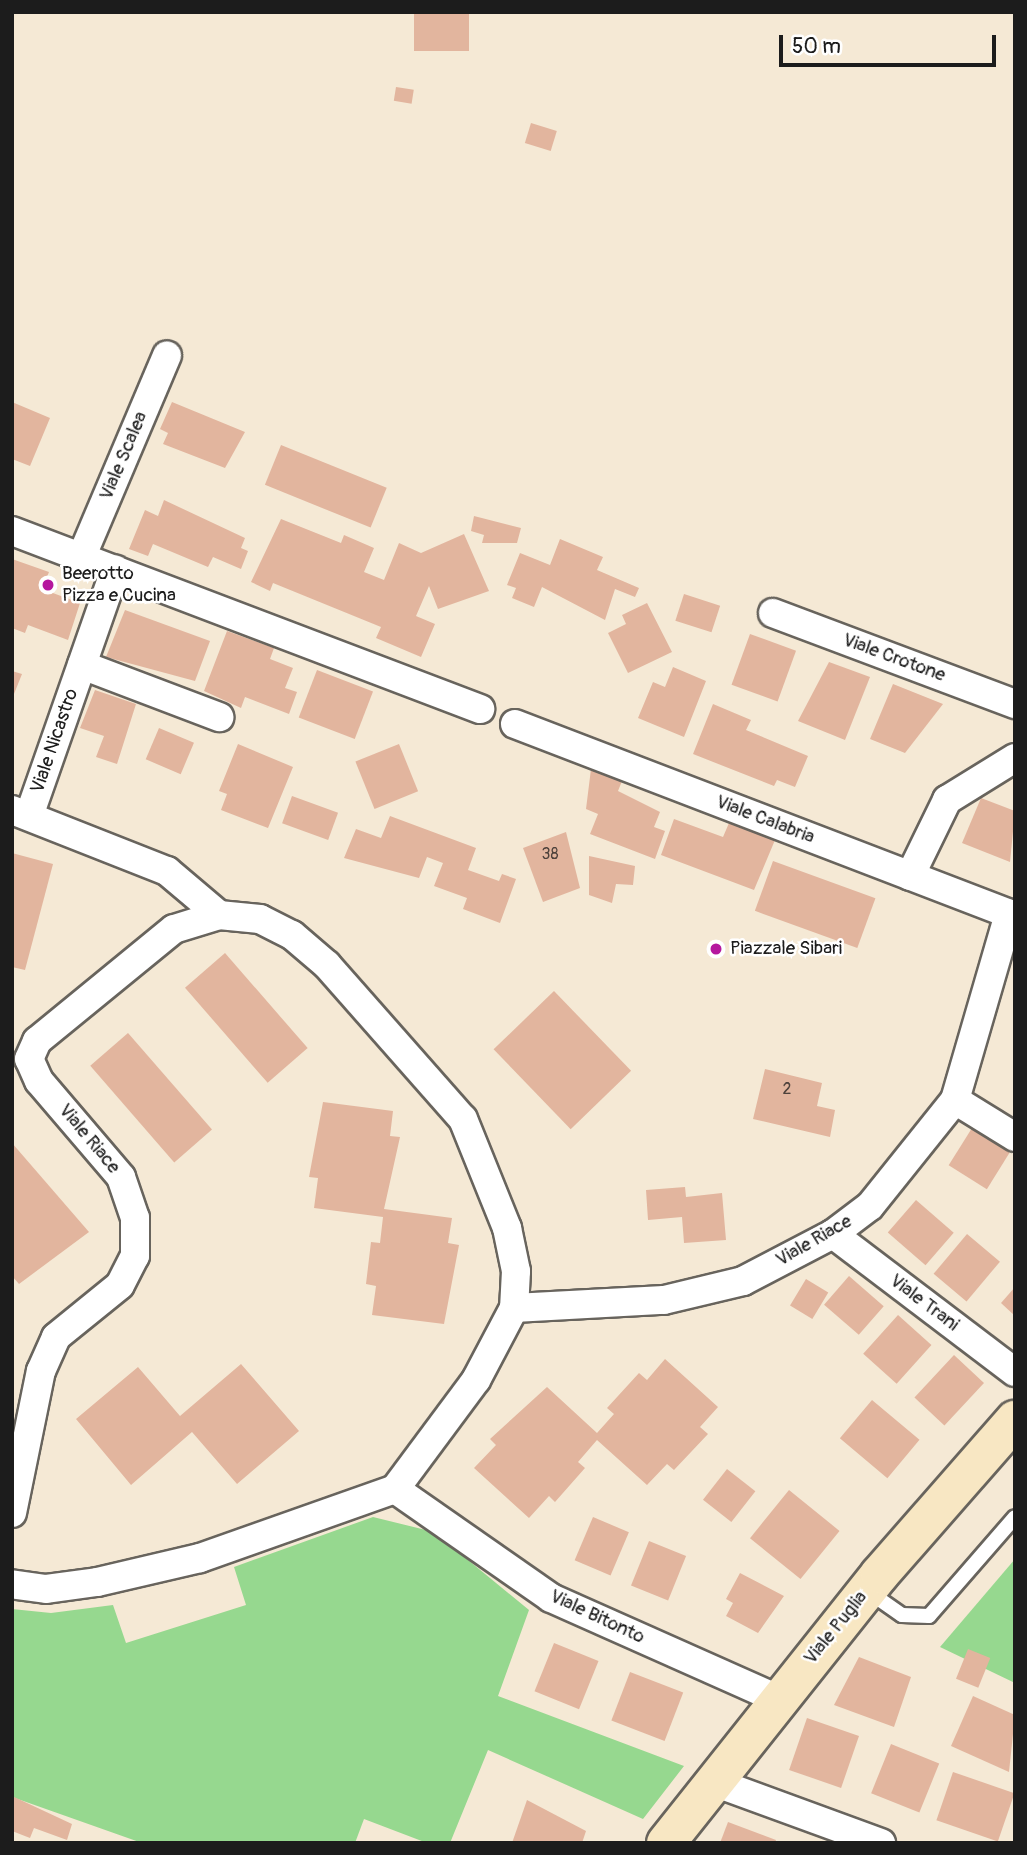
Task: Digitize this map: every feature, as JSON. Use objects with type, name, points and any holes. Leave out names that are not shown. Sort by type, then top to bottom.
[{"type":"main road","name":"Viale Puglia","points":[[666,1843],[778,1699],[867,1591],[1012,1428]]},
{"type":"street","name":"Viale Scalea","points":[[81,558],[167,355]]},
{"type":"street","points":[[12,531],[115,570]]},
{"type":"street","name":"Viale Nicastro","points":[[20,813],[82,665],[115,570]]},
{"type":"street","name":"Viale Calabria","points":[[115,570],[480,709],[481,720],[506,731],[515,724],[1012,915]]},
{"type":"street","name":"Viale Crotone","points":[[773,613],[1015,704]]},
{"type":"street","name":"Viale Nicastro","points":[[82,665],[219,717]]},
{"type":"street","points":[[910,876],[947,800],[1015,758]]},
{"type":"street","points":[[20,813],[167,871],[219,915]]},
{"type":"street","name":"Viale Riace","points":[[12,1513],[41,1371],[56,1337],[120,1285],[135,1256],[135,1218],[121,1177],[40,1081],[18,1061],[134,956],[174,929],[219,915],[260,919],[292,935],[463,1119],[507,1228],[516,1271],[514,1308],[476,1380],[395,1489]]},
{"type":"street","name":"Viale Riace","points":[[514,1308],[677,1297],[743,1281],[833,1234],[870,1206],[955,1100],[1012,915]]},
{"type":"street","points":[[955,1100],[1015,1137]]},
{"type":"street","name":"Viale Trani","points":[[833,1234],[1015,1372]]},
{"type":"street","points":[[12,1584],[46,1589],[97,1582],[200,1558],[395,1489]]},
{"type":"street","name":"Viale Bitonto","points":[[395,1489],[551,1598],[778,1699]]},
{"type":"street","points":[[714,1782],[881,1843]]},
{"type":"lane","points":[[867,1591],[902,1615],[929,1616],[1015,1517]]},
{"type":"green space","points":[[373,1517],[434,1532],[529,1610],[498,1696],[684,1766],[643,1819],[488,1750],[450,1843],[427,1843],[364,1819],[355,1843],[142,1843],[12,1797],[12,1609],[51,1613],[113,1605],[126,1643],[246,1605],[234,1567]]},
{"type":"green space","points":[[1015,1559],[1015,1683],[940,1647]]},
{"type":"building","points":[[414,12],[469,12],[469,51],[414,51]]},
{"type":"building","points":[[396,87],[414,90],[412,104],[394,101]]},
{"type":"building","points":[[531,123],[557,131],[551,151],[525,143]]},
{"type":"building","points":[[12,402],[50,418],[30,466],[12,459]]},
{"type":"building","points":[[172,402],[245,432],[225,468],[163,444],[168,433],[160,429]]},
{"type":"building","points":[[281,445],[387,488],[371,528],[265,485]]},
{"type":"building","points":[[164,500],[245,538],[241,548],[248,551],[241,569],[213,557],[208,567],[153,544],[148,556],[129,549],[145,510],[158,516]]},
{"type":"building","points":[[474,516],[521,528],[517,543],[482,543],[484,535],[471,531]]},
{"type":"building","points":[[281,519],[341,543],[344,535],[374,548],[364,572],[384,580],[399,543],[421,553],[464,534],[489,591],[438,609],[429,586],[416,616],[435,624],[421,657],[376,638],[381,627],[273,583],[270,591],[251,582]]},
{"type":"building","points":[[560,539],[603,557],[597,570],[639,588],[635,597],[615,589],[605,620],[542,587],[534,607],[512,598],[516,588],[507,585],[520,553],[550,565]]},
{"type":"building","points":[[12,559],[49,572],[42,589],[80,603],[68,640],[28,625],[25,633],[12,628]]},
{"type":"building","points":[[684,594],[720,606],[711,632],[675,621]]},
{"type":"building","points":[[647,603],[672,652],[628,673],[608,633],[626,624],[622,615]]},
{"type":"building","points":[[125,610],[210,641],[195,681],[106,657]]},
{"type":"building","points":[[227,631],[274,648],[270,659],[293,668],[285,688],[297,692],[289,714],[245,697],[241,708],[204,691]]},
{"type":"building","points":[[750,634],[796,651],[778,702],[732,685]]},
{"type":"building","points":[[829,662],[870,677],[845,740],[798,721]]},
{"type":"building","points":[[673,667],[706,681],[684,737],[638,718],[653,682],[665,687]]},
{"type":"building","points":[[317,670],[373,692],[355,739],[299,718]]},
{"type":"building","points":[[12,671],[22,674],[12,699]]},
{"type":"building","points":[[893,684],[943,704],[905,753],[870,739]]},
{"type":"building","points":[[95,690],[136,704],[117,764],[96,757],[104,736],[80,728]]},
{"type":"building","points":[[713,704],[751,720],[746,730],[808,756],[795,787],[777,780],[774,786],[693,754]]},
{"type":"building","points":[[159,728],[194,743],[181,774],[146,759]]},
{"type":"building","points":[[238,744],[293,767],[268,828],[221,810],[227,794],[219,791]]},
{"type":"building","points":[[399,744],[418,791],[375,809],[355,762]]},
{"type":"building","points":[[591,769],[622,781],[618,791],[660,812],[654,827],[665,831],[655,859],[590,834],[598,814],[586,809]]},
{"type":"building","points":[[292,796],[338,813],[328,840],[282,823]]},
{"type":"building","points":[[981,798],[1015,811],[1010,862],[962,843]]},
{"type":"building","points":[[390,816],[476,848],[468,870],[499,881],[502,874],[516,879],[500,923],[463,909],[467,898],[434,886],[443,863],[427,857],[419,878],[344,858],[356,829],[381,838]]},
{"type":"building","points":[[674,819],[723,837],[729,823],[775,840],[754,890],[661,855]]},
{"type":"building","points":[[566,832],[580,888],[543,902],[523,848]]},
{"type":"building","points":[[12,853],[53,864],[25,970],[12,967]]},
{"type":"building","points":[[589,856],[635,866],[633,885],[616,884],[612,903],[589,895]]},
{"type":"building","points":[[773,861],[875,898],[857,948],[755,911]]},
{"type":"building","points":[[225,953],[308,1048],[268,1083],[185,988]]},
{"type":"building","points":[[554,991],[631,1071],[571,1129],[494,1049]]},
{"type":"building","points":[[128,1033],[212,1130],[174,1162],[90,1066]]},
{"type":"building","points":[[765,1069],[822,1083],[817,1106],[835,1110],[830,1137],[753,1119]]},
{"type":"building","points":[[323,1102],[393,1111],[390,1136],[400,1137],[384,1209],[452,1218],[448,1243],[459,1245],[444,1324],[372,1315],[376,1286],[366,1284],[371,1242],[380,1243],[383,1217],[314,1208],[318,1178],[309,1177]]},
{"type":"building","points":[[972,1128],[1010,1152],[987,1189],[949,1165]]},
{"type":"building","points":[[12,1143],[89,1232],[19,1284],[12,1276]]},
{"type":"building","points":[[685,1187],[686,1197],[722,1193],[726,1240],[684,1243],[682,1217],[648,1220],[646,1190]]},
{"type":"building","points":[[916,1200],[954,1233],[926,1265],[888,1232]]},
{"type":"building","points":[[967,1234],[1000,1262],[967,1301],[934,1274]]},
{"type":"building","points":[[849,1276],[884,1306],[859,1335],[824,1305]]},
{"type":"building","points":[[806,1279],[828,1292],[812,1319],[790,1306]]},
{"type":"building","points":[[1015,1287],[1015,1316],[1001,1303]]},
{"type":"building","points":[[898,1315],[931,1345],[897,1384],[863,1354]]},
{"type":"building","points":[[954,1355],[984,1383],[944,1425],[914,1397]]},
{"type":"building","points":[[665,1359],[718,1407],[700,1427],[708,1434],[674,1470],[667,1464],[647,1485],[597,1440],[578,1462],[585,1468],[555,1502],[549,1496],[529,1518],[474,1468],[496,1445],[490,1439],[547,1387],[597,1433],[614,1414],[607,1408],[639,1373],[647,1380]]},
{"type":"building","points":[[241,1364],[299,1431],[237,1484],[192,1432],[131,1485],[76,1419],[138,1367],[180,1416]]},
{"type":"building","points":[[872,1400],[919,1440],[887,1478],[840,1438]]},
{"type":"building","points":[[727,1469],[755,1491],[731,1522],[703,1500]]},
{"type":"building","points":[[789,1490],[840,1531],[800,1579],[750,1538]]},
{"type":"building","points":[[593,1517],[629,1532],[611,1576],[575,1560]]},
{"type":"building","points":[[649,1541],[686,1556],[668,1600],[631,1586]]},
{"type":"building","points":[[740,1573],[784,1596],[758,1633],[726,1616],[733,1603],[726,1599]]},
{"type":"building","points":[[554,1643],[599,1661],[579,1709],[535,1691]]},
{"type":"building","points":[[968,1649],[990,1658],[978,1688],[956,1679]]},
{"type":"building","points":[[859,1657],[911,1677],[894,1727],[834,1705]]},
{"type":"building","points":[[630,1672],[683,1692],[665,1741],[611,1721]]},
{"type":"building","points":[[973,1696],[1015,1715],[1009,1772],[951,1746]]},
{"type":"building","points":[[807,1718],[859,1736],[841,1788],[789,1770]]},
{"type":"building","points":[[891,1744],[939,1763],[919,1813],[871,1793]]},
{"type":"building","points":[[953,1772],[1014,1793],[998,1841],[936,1820]]},
{"type":"building","points":[[12,1796],[72,1824],[67,1840],[34,1828],[30,1838],[12,1831]]},
{"type":"building","points":[[527,1800],[586,1831],[582,1843],[512,1843]]},
{"type":"building","points":[[728,1822],[776,1840],[775,1843],[720,1843]]},
{"type":"place","name":"Beerotto Pizza e Cucina","points":[[48,585]]},
{"type":"place","name":"Piazzale Sibari","points":[[716,949]]}]
